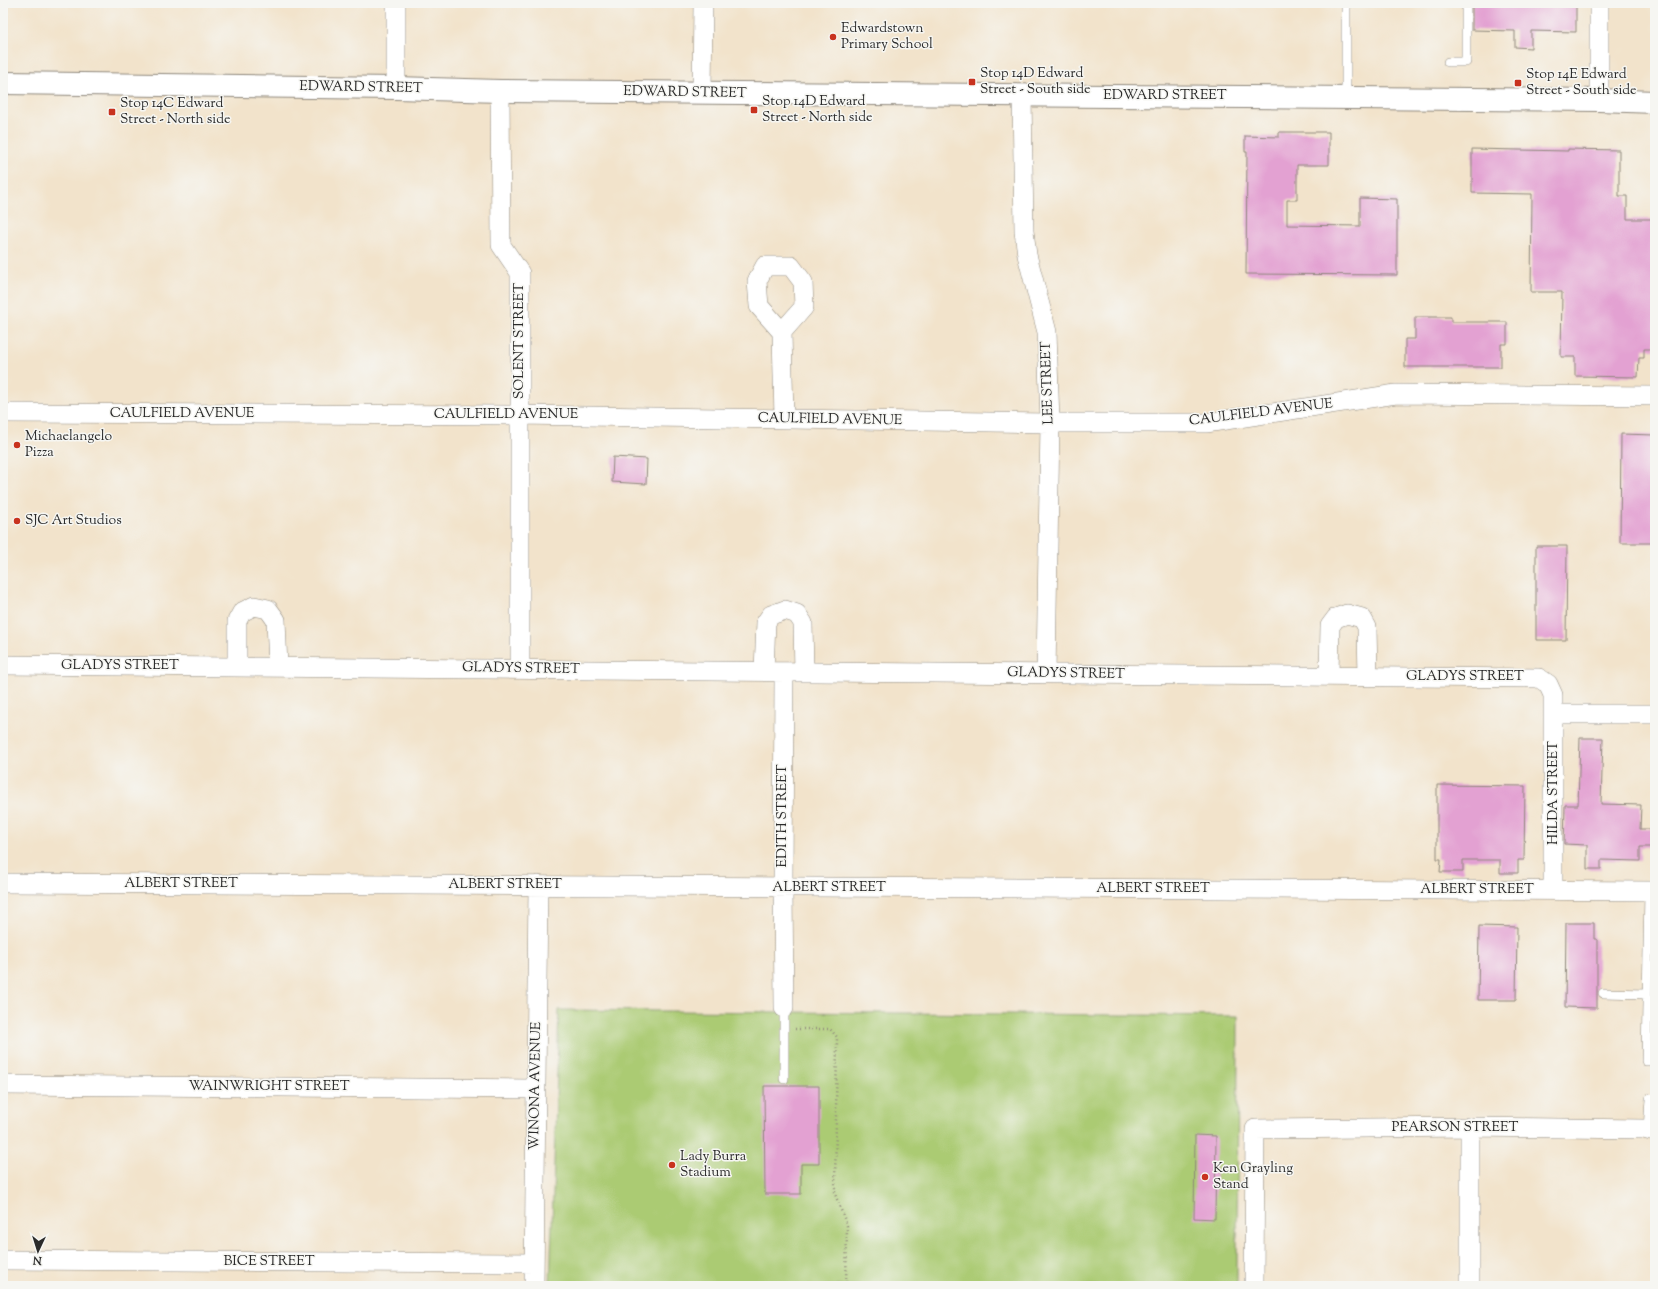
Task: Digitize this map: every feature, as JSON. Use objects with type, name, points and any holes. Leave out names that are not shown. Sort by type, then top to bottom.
[{"type":"street","points":[[396,3],[396,88]]},
{"type":"street","points":[[702,93],[703,3]]},
{"type":"street","points":[[1599,3],[1599,100]]},
{"type":"street","name":"EDWARD STREET","points":[[3,83],[396,88],[500,91],[1599,100],[1655,102]]},
{"type":"street","name":"SOLENT STREET","points":[[500,91],[501,245],[520,273],[520,669]]},
{"type":"street","name":"LEE STREET","points":[[1022,96],[1024,231],[1027,254],[1047,332],[1050,423],[1046,674]]},
{"type":"street","points":[[782,332],[784,419]]},
{"type":"street","name":"CAULFIELD AVENUE","points":[[3,413],[519,415],[1050,423],[1206,423],[1396,394],[1655,396]]},
{"type":"street","points":[[237,666],[237,621],[242,612],[254,606],[268,609],[276,620],[278,667]]},
{"type":"street","points":[[764,671],[766,622],[771,614],[785,610],[797,614],[803,623],[804,672]]},
{"type":"street","points":[[1329,676],[1330,626],[1336,618],[1347,614],[1362,618],[1367,627],[1368,677]]},
{"type":"street","name":"GLADYS STREET","points":[[3,665],[1540,678],[1548,684],[1553,705]]},
{"type":"street","name":"EDITH STREET","points":[[784,672],[784,1008]]},
{"type":"street","points":[[1553,705],[1655,714]]},
{"type":"street","name":"HILDA STREET","points":[[1553,705],[1553,890]]},
{"type":"street","name":"ALBERT STREET","points":[[3,883],[1652,891]]},
{"type":"street","name":"WINONA AVENUE","points":[[534,1286],[538,885]]},
{"type":"street","name":"WAINWRIGHT STREET","points":[[3,1085],[536,1089]]},
{"type":"street","points":[[1470,1127],[1470,1286]]},
{"type":"street","name":"PEARSON STREET","points":[[1254,1286],[1255,1129],[1470,1127],[1652,1131]]},
{"type":"street","name":"BICE STREET","points":[[3,1260],[534,1263]]},
{"type":"lane","points":[[1346,3],[1346,98]]},
{"type":"lane","points":[[1448,62],[1466,62],[1466,3]]},
{"type":"lane","points":[[1652,891],[1651,983],[1647,994],[1651,1020],[1646,1061],[1655,1061]]},
{"type":"lane","points":[[1603,993],[1647,994]]},
{"type":"lane","points":[[784,1008],[784,1079]]},
{"type":"lane","points":[[1652,1131],[1650,1099],[1655,1099]]},
{"type":"path","points":[[809,1029],[830,1029],[837,1038],[835,1194],[847,1226],[846,1286]]},
{"type":"green space","points":[[559,1010],[1238,1016],[1237,1286],[550,1286]]},
{"type":"building","points":[[1472,3],[1576,3],[1576,32],[1531,31],[1531,48],[1515,47],[1515,31],[1472,30]]},
{"type":"building","points":[[1279,132],[1329,132],[1329,165],[1297,165],[1297,200],[1287,200],[1287,225],[1360,226],[1360,198],[1397,199],[1397,275],[1246,274],[1247,152],[1245,152],[1245,136],[1279,137]]},
{"type":"building","points":[[1472,149],[1568,151],[1568,149],[1619,150],[1619,196],[1627,196],[1627,219],[1655,219],[1655,349],[1644,349],[1644,358],[1639,358],[1638,377],[1575,376],[1575,357],[1561,357],[1562,292],[1531,292],[1532,194],[1472,193]]},
{"type":"building","points":[[1415,317],[1451,317],[1451,322],[1507,322],[1507,344],[1501,344],[1501,367],[1405,367],[1405,339],[1415,339]]},
{"type":"building","points":[[1621,434],[1655,435],[1655,543],[1620,543]]},
{"type":"building","points":[[613,457],[647,459],[646,484],[612,482]]},
{"type":"building","points":[[1536,546],[1567,546],[1566,640],[1536,640]]},
{"type":"building","points":[[1580,738],[1603,738],[1601,804],[1641,805],[1640,829],[1655,829],[1655,847],[1640,847],[1640,861],[1601,860],[1601,869],[1587,869],[1587,845],[1564,844],[1565,805],[1578,805]]},
{"type":"building","points":[[1437,785],[1525,786],[1524,860],[1518,860],[1518,873],[1500,873],[1500,860],[1463,860],[1463,872],[1440,872],[1441,859],[1437,859]]},
{"type":"building","points":[[1566,923],[1594,923],[1594,939],[1597,939],[1597,1008],[1565,1007]]},
{"type":"building","points":[[1479,926],[1517,927],[1516,1000],[1478,1000]]},
{"type":"building","points":[[764,1086],[819,1086],[819,1164],[801,1164],[801,1194],[765,1194]]},
{"type":"building","name":"Ken Grayling Stand","points":[[1195,1135],[1216,1136],[1215,1219],[1194,1218]]},
{"type":"place","name":"Edwardstown Primary School","points":[[833,37]]},
{"type":"place","name":"Stop 14D Edward Street - South side","points":[[972,82]]},
{"type":"place","name":"Stop 14E Edward Street - South side","points":[[1518,83]]},
{"type":"place","name":"Stop 14D Edward Street - North side","points":[[754,110]]},
{"type":"place","name":"Stop 14C Edward Street - North side","points":[[112,112]]},
{"type":"place","name":"Michaelangelo Pizza","points":[[17,445]]},
{"type":"place","name":"SJC Art Studios","points":[[17,521]]},
{"type":"place","name":"Lady Burra Stadium","points":[[672,1165]]},
{"type":"place","name":"Ken Grayling Stand","points":[[1205,1177]]}]
